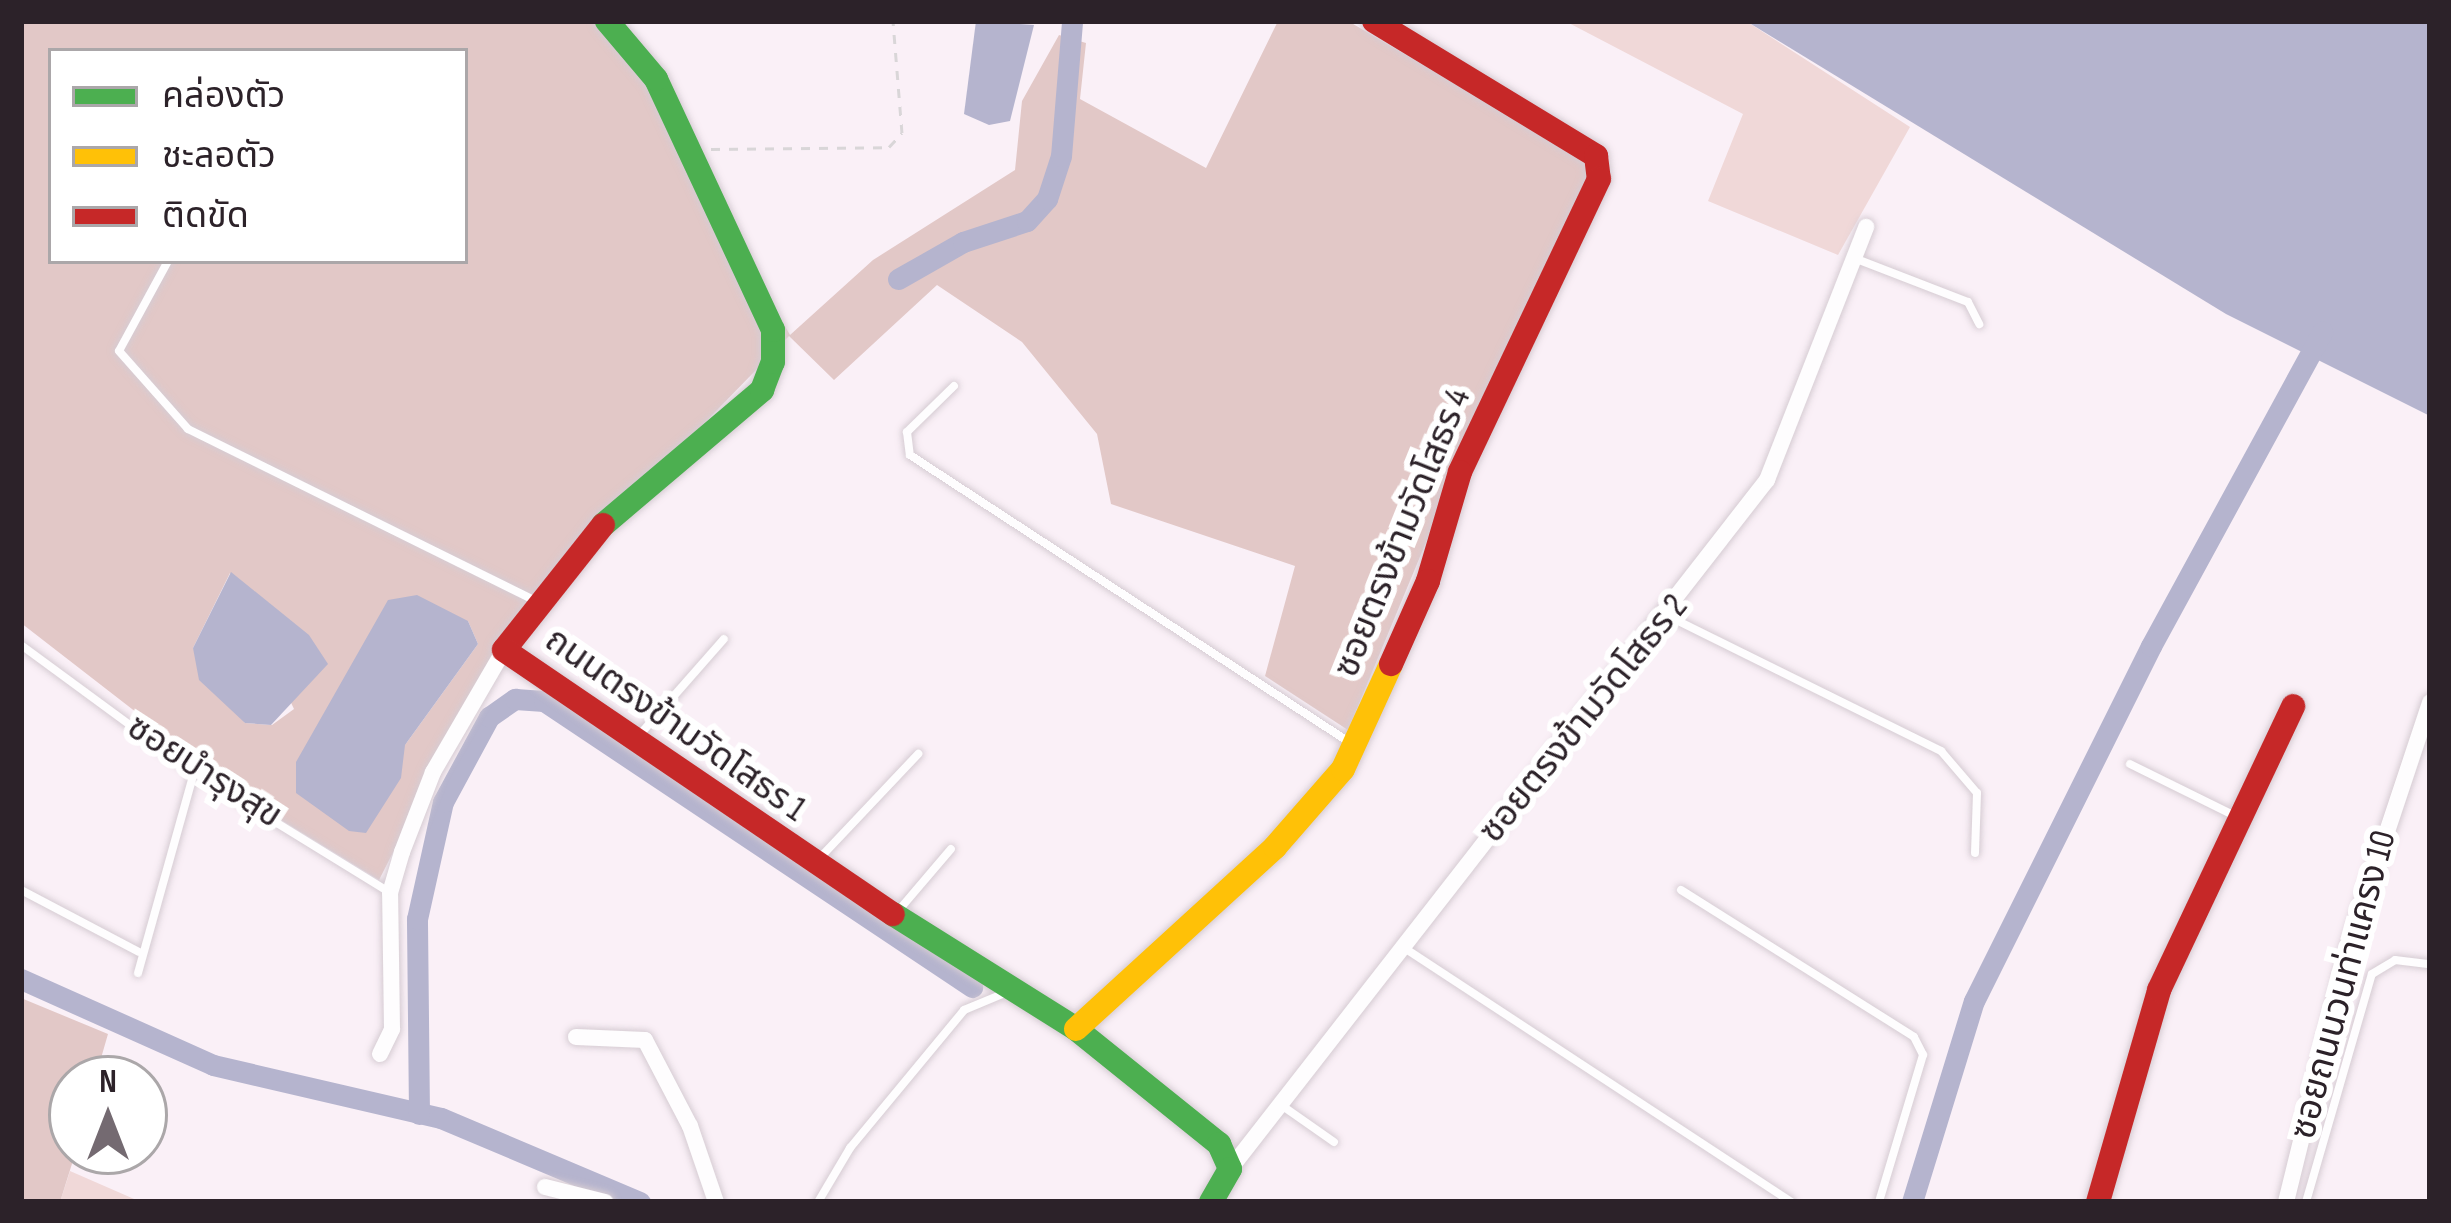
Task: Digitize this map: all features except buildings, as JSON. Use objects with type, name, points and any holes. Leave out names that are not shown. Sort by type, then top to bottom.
[{"type":"street","name":"ถนนตรงข้ามวัดโสธร 1","points":[[607,21],[656,80],[773,330],[769,378],[590,536],[504,650],[815,863],[1076,1028],[1220,1144],[1230,1169]]},
{"type":"street","name":"ซอยตรงข้ามวัดโสธร 4","points":[[1076,1028],[1275,847],[1342,769],[1428,581],[1460,472],[1539,319],[1601,170],[1596,155],[1374,21]]},
{"type":"street","name":"ซอยตรงข้ามวัดโสธร 2","points":[[1230,1169],[1285,1107],[1402,946],[1666,615],[1767,480],[1866,227]]},
{"type":"street","points":[[380,1054],[393,1007],[390,893],[433,772],[504,650]]},
{"type":"street","name":"ซอยถนนวนท่าแครง 10","points":[[2286,1202],[2348,950],[2430,702]]},
{"type":"street","points":[[2098,1202],[2145,1029],[2236,816],[2293,706]]},
{"type":"street","points":[[576,1037],[645,1040],[690,1126],[716,1202]]},
{"type":"street","points":[[1211,1202],[1230,1169]]},
{"type":"street","points":[[545,1186],[604,1202]]},
{"type":"lane","points":[[1852,258],[1968,302],[1979,324]]},
{"type":"lane","points":[[166,264],[119,351],[188,429],[541,604]]},
{"type":"lane","points":[[954,386],[907,432],[910,455],[1353,745]]},
{"type":"lane","points":[[1666,615],[1963,768],[1981,818],[1975,854]]},
{"type":"lane","points":[[635,740],[724,639]]},
{"type":"lane","name":"ซอยบำรุงสุข","points":[[21,645],[194,772],[390,893]]},
{"type":"lane","points":[[815,863],[918,754]]},
{"type":"lane","points":[[2130,764],[2236,816]]},
{"type":"lane","points":[[138,973],[139,952],[194,772]]},
{"type":"lane","points":[[898,912],[951,850]]},
{"type":"lane","points":[[21,890],[139,952]]},
{"type":"lane","points":[[1681,890],[1914,1037],[1923,1055],[1879,1202]]},
{"type":"lane","points":[[1402,946],[1791,1202]]},
{"type":"lane","points":[[2306,1202],[2372,974],[2395,961],[2430,964]]},
{"type":"lane","points":[[818,1202],[850,1148],[964,1010],[1021,990]]},
{"type":"lane","points":[[1285,1107],[1334,1142]]},
{"type":"path","points":[[691,154],[731,145],[889,147],[902,133],[893,21]]},
{"type":"shaded area","points":[[21,21],[608,21],[790,335],[873,260],[1015,170],[1022,101],[1059,35],[1086,43],[1080,99],[1206,168],[1278,21],[1348,21],[1578,156],[1588,169],[1590,201],[1486,398],[1348,730],[1265,676],[1295,566],[1111,504],[1097,434],[1022,342],[937,285],[834,380],[789,336],[509,624],[379,880],[252,802],[21,623]],"holes":[[[230,573],[294,709],[272,725],[245,723],[193,648]],[[468,621],[478,644],[405,745]]]},
{"type":"shaded area","points":[[1565,21],[1746,21],[1910,127],[1838,255],[1708,201],[1743,114]]},
{"type":"shaded area","points":[[21,998],[108,1034],[102,1055],[48,1055],[48,1175],[68,1175],[60,1202],[21,1202]]},
{"type":"shaded area","points":[[69,1175],[79,1175],[141,1202],[60,1202]]},
{"type":"water","points":[[976,21],[1034,25],[1010,121],[989,125],[964,114]]},
{"type":"water","points":[[1746,21],[2430,21],[2430,416],[2226,314]]},
{"type":"water","points":[[231,572],[309,635],[328,664],[271,725],[245,723],[199,680],[193,648]]},
{"type":"water","points":[[417,595],[468,621],[478,644],[405,745],[401,778],[366,833],[349,831],[296,793],[296,762],[388,600]]},
{"type":"waterway","points":[[898,279],[963,242],[1027,221],[1047,199],[1061,156],[1072,21]]},
{"type":"waterway","points":[[1912,1202],[1974,1001],[2151,646],[2322,332]]},
{"type":"waterway","points":[[419,1114],[417,919],[443,802],[489,717],[515,699],[544,701],[972,987]]},
{"type":"waterway","points":[[21,979],[213,1065],[441,1118],[640,1202]]},
{"type":"traffic: fast","points":[[603,525],[762,390],[773,362],[773,330],[656,79],[607,21]]},
{"type":"traffic: fast","points":[[893,914],[1076,1029],[1219,1144],[1230,1169],[1211,1202]]},
{"type":"traffic: slow","points":[[1076,1029],[1275,847],[1343,769],[1391,664]]},
{"type":"traffic: jam","points":[[1374,21],[1596,156],[1599,179],[1460,472],[1428,581],[1391,664]]},
{"type":"traffic: jam","points":[[603,525],[504,650],[893,914]]},
{"type":"traffic: jam","points":[[2098,1202],[2159,990],[2293,706]]}]
